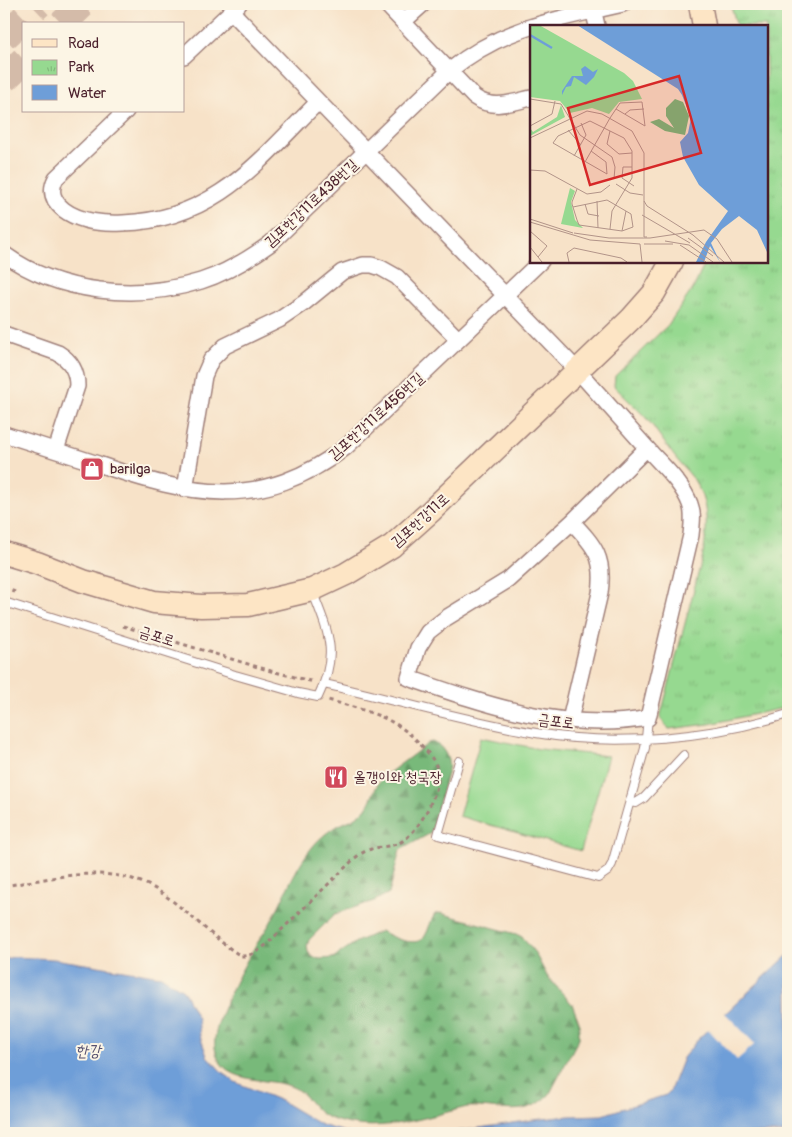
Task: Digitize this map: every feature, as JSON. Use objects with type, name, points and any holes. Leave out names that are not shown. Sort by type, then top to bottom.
[{"type":"main road","points":[[700,4],[704,25]]},
{"type":"main road","name":"김포한강11로","points":[[4,561],[83,581],[154,602],[201,606],[248,605],[312,590],[346,574],[392,546],[578,371],[643,306],[654,293],[671,262]]},
{"type":"main road","name":"김포한강11로","points":[[4,553],[37,563],[83,581]]},
{"type":"street","points":[[386,4],[474,97],[487,104],[505,104],[530,98]]},
{"type":"street","points":[[403,22],[423,4]]},
{"type":"street","name":"김포한강11로438번길","points":[[534,25],[593,7],[623,4]]},
{"type":"street","points":[[185,55],[235,7],[318,102],[578,371],[647,448],[673,478],[690,503],[691,535],[648,718],[619,722],[570,720],[506,709],[409,678],[418,648],[428,632],[446,618],[508,580],[572,522],[647,448]]},
{"type":"street","points":[[593,7],[597,25]]},
{"type":"street","name":"김포한강11로438번길","points":[[4,254],[26,268],[40,274],[78,286],[99,290],[135,292],[159,290],[201,281],[239,264],[270,243],[449,71],[468,56],[512,33],[530,26]]},
{"type":"street","points":[[125,112],[53,183],[52,194],[58,205],[66,212],[86,219],[116,224],[154,220],[187,211],[206,202],[237,181],[318,102]]},
{"type":"street","name":"김포한강11로456번길","points":[[4,434],[141,479],[185,489],[221,493],[271,486],[307,472],[346,447],[540,262]]},
{"type":"street","points":[[185,489],[204,376],[211,360],[232,341],[279,320],[342,272],[362,265],[372,265],[390,272],[405,284],[458,339]]},
{"type":"street","points":[[4,334],[58,353],[66,358],[75,371],[77,386],[56,450]]},
{"type":"street","points":[[570,720],[602,579],[602,567],[597,551],[572,522]]},
{"type":"lane","points":[[312,590],[330,640],[331,652],[324,684],[318,697]]},
{"type":"lane","name":"금포로","points":[[4,602],[235,674],[318,697]]},
{"type":"lane","name":"금포로","points":[[324,684],[507,728],[538,734],[581,738],[647,738],[712,731],[788,714]]},
{"type":"lane","points":[[460,760],[438,835],[598,878],[612,864],[647,738],[648,718]]},
{"type":"lane","points":[[630,802],[636,803],[644,798],[684,755]]},
{"type":"path","points":[[4,588],[20,594]]},
{"type":"path","points":[[119,624],[271,671],[324,684]]},
{"type":"path","points":[[4,886],[94,874],[126,876],[139,880],[162,893],[241,956],[248,956],[256,952],[355,858],[370,850],[402,842],[409,836],[426,812],[439,785],[440,777],[436,762],[405,729],[378,715],[318,697]]},
{"type":"green space","points":[[731,4],[788,4],[788,707],[709,724],[669,729],[660,718],[702,559],[706,538],[705,507],[702,496],[692,477],[674,456],[655,428],[614,386],[615,376],[668,325],[694,287],[706,262],[767,262],[767,25],[737,25]]},
{"type":"green space","points":[[481,737],[539,749],[608,756],[581,851],[459,816]]},
{"type":"green space","points":[[433,742],[440,746],[444,752],[449,766],[431,833],[400,850],[389,893],[374,901],[335,914],[309,940],[308,952],[312,957],[320,959],[333,958],[356,942],[381,931],[404,941],[416,942],[425,936],[435,914],[440,913],[516,934],[522,937],[535,953],[547,976],[572,1004],[579,1022],[579,1038],[549,1095],[540,1103],[530,1107],[510,1110],[467,1107],[397,1124],[379,1126],[344,1123],[322,1114],[296,1088],[280,1083],[245,1078],[235,1074],[219,1060],[215,1048],[215,1038],[222,1012],[241,971],[270,923],[302,861],[318,840],[338,826],[355,818],[366,808],[378,783],[385,775]]},
{"type":"water","points":[[788,955],[788,1133],[446,1133],[533,1120],[602,1115],[666,1095],[670,1091],[683,1058],[699,1038]]},
{"type":"water","name":"한강","points":[[14,957],[54,959],[161,976],[183,990],[198,1019],[200,1036],[207,1056],[221,1071],[235,1082],[281,1101],[321,1125],[349,1133],[4,1133],[4,959]]},
{"type":"pier","points":[[723,1011],[755,1044],[737,1060],[706,1027]]},
{"type":"tunnel","points":[[4,37],[39,4]]},
{"type":"tunnel","points":[[64,22],[83,4]]},
{"type":"tunnel","points":[[4,79],[22,62]]},
{"type":"place","name":"barilga","points":[[92,469]]},
{"type":"place","name":"올갱이와 청국장","points":[[336,777]]}]
